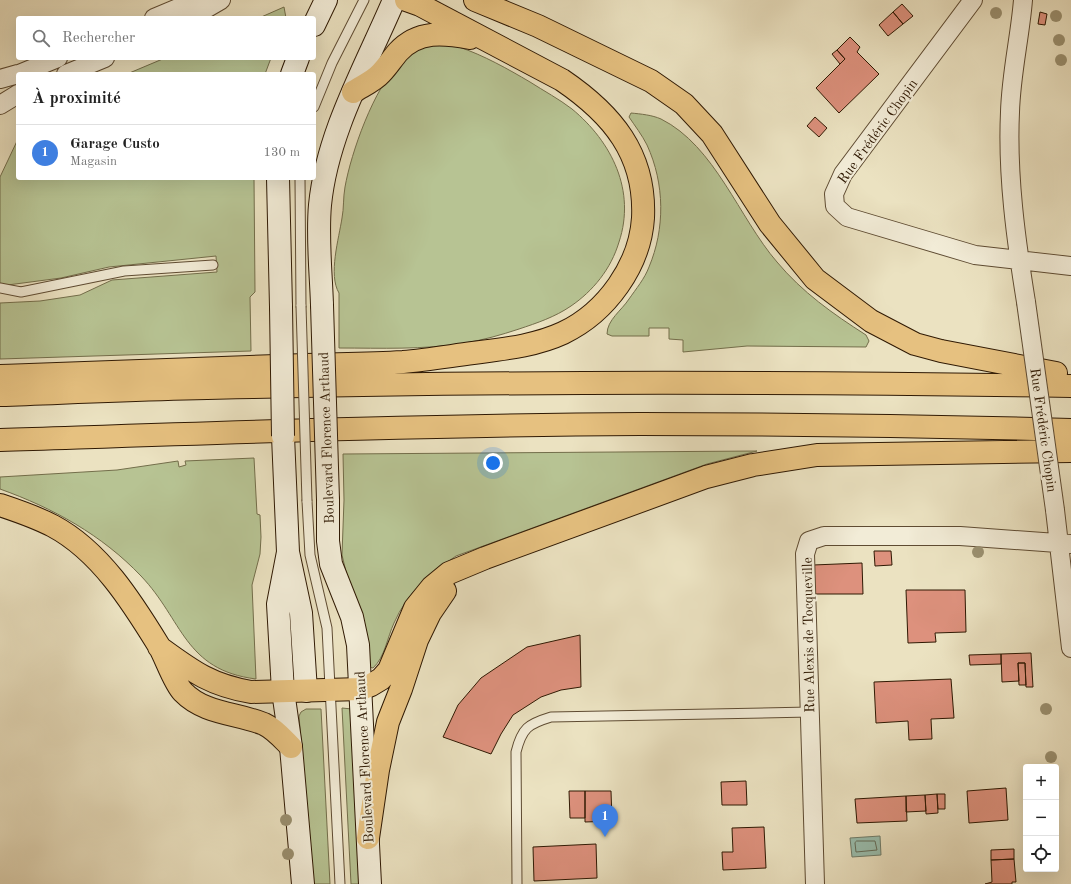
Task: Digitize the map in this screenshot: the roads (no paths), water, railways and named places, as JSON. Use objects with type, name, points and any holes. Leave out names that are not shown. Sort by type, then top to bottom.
[{"type":"highway","points":[[0,376],[405,361],[521,346],[562,333],[581,323],[593,313],[616,289],[639,245],[643,211],[643,194],[639,175],[630,150],[609,118],[584,95],[562,80],[420,5],[406,0]]},
{"type":"highway","points":[[475,0],[538,26],[651,81],[684,104],[712,134],[770,224],[815,278],[872,321],[916,344],[941,351],[1071,376]]},
{"type":"highway","points":[[517,0],[538,26]]},
{"type":"highway","points":[[353,92],[380,74],[400,50],[422,36],[448,34],[489,42]]},
{"type":"highway","points":[[0,395],[251,387],[506,383],[865,383],[1071,386]]},
{"type":"highway","points":[[0,440],[356,429],[639,424],[950,427],[1071,430]]},
{"type":"highway","points":[[159,647],[195,672],[216,684],[251,692],[361,689],[381,679],[388,670],[415,608],[432,588],[449,573],[485,558],[706,477],[752,465],[817,455],[1071,451]]},
{"type":"highway","points":[[0,505],[28,514],[48,524],[78,543],[100,564],[118,586],[159,647],[182,691],[199,703],[219,712],[264,724],[272,729],[292,747]]},
{"type":"highway","points":[[368,838],[378,770],[388,722],[401,689],[417,640],[430,613],[442,595],[467,566]]},
{"type":"main road","points":[[316,21],[326,0]]},
{"type":"main road","name":"Boulevard Florence Arthaud","points":[[370,884],[359,652],[349,608],[337,581],[330,554],[307,501],[284,456],[302,306],[320,223],[321,199],[334,143],[353,92],[394,0]]},
{"type":"main road","points":[[293,72],[297,60]]},
{"type":"main road","name":"Boulevard Florence Arthaud","points":[[278,180],[302,306],[307,501],[288,552],[278,604],[283,691],[292,747],[303,884]]},
{"type":"main road","name":"Boulevard Florence Arthaud","points":[[288,552],[302,613],[306,691]]},
{"type":"street","points":[[159,16],[197,0]]},
{"type":"street","points":[[193,16],[221,0]]},
{"type":"street","name":"Rue Frédéric Chopin","points":[[973,0],[843,174],[834,194],[835,206],[848,217],[975,255],[1020,260]]},
{"type":"street","name":"Rue Frédéric Chopin","points":[[1023,0],[1014,61],[1010,112],[1010,148],[1020,260],[1055,510],[1065,544],[1071,648]]},
{"type":"street","points":[[23,72],[53,60]]},
{"type":"street","points":[[71,72],[100,60]]},
{"type":"street","points":[[0,79],[16,75]]},
{"type":"street","points":[[0,104],[16,95]]},
{"type":"street","points":[[1020,260],[1071,266]]},
{"type":"street","name":"Rue Alexis de Tocqueville","points":[[815,884],[805,554],[809,541],[824,536],[952,536],[1065,544]]},
{"type":"lane","points":[[316,102],[332,63],[364,0]]},
{"type":"lane","name":"Boulevard Florence Arthaud","points":[[300,180],[302,306]]},
{"type":"lane","points":[[0,288],[21,292],[124,271],[213,265]]},
{"type":"lane","name":"Boulevard Florence Arthaud","points":[[307,501],[310,555],[327,628],[340,884]]},
{"type":"lane","points":[[517,884],[516,752],[520,736],[536,722],[551,717],[810,712]]},
{"type":"water","points":[[880,836],[881,855],[852,857],[850,838]]},
{"type":"place","name":"Garage Custo","points":[[605,837]]}]
